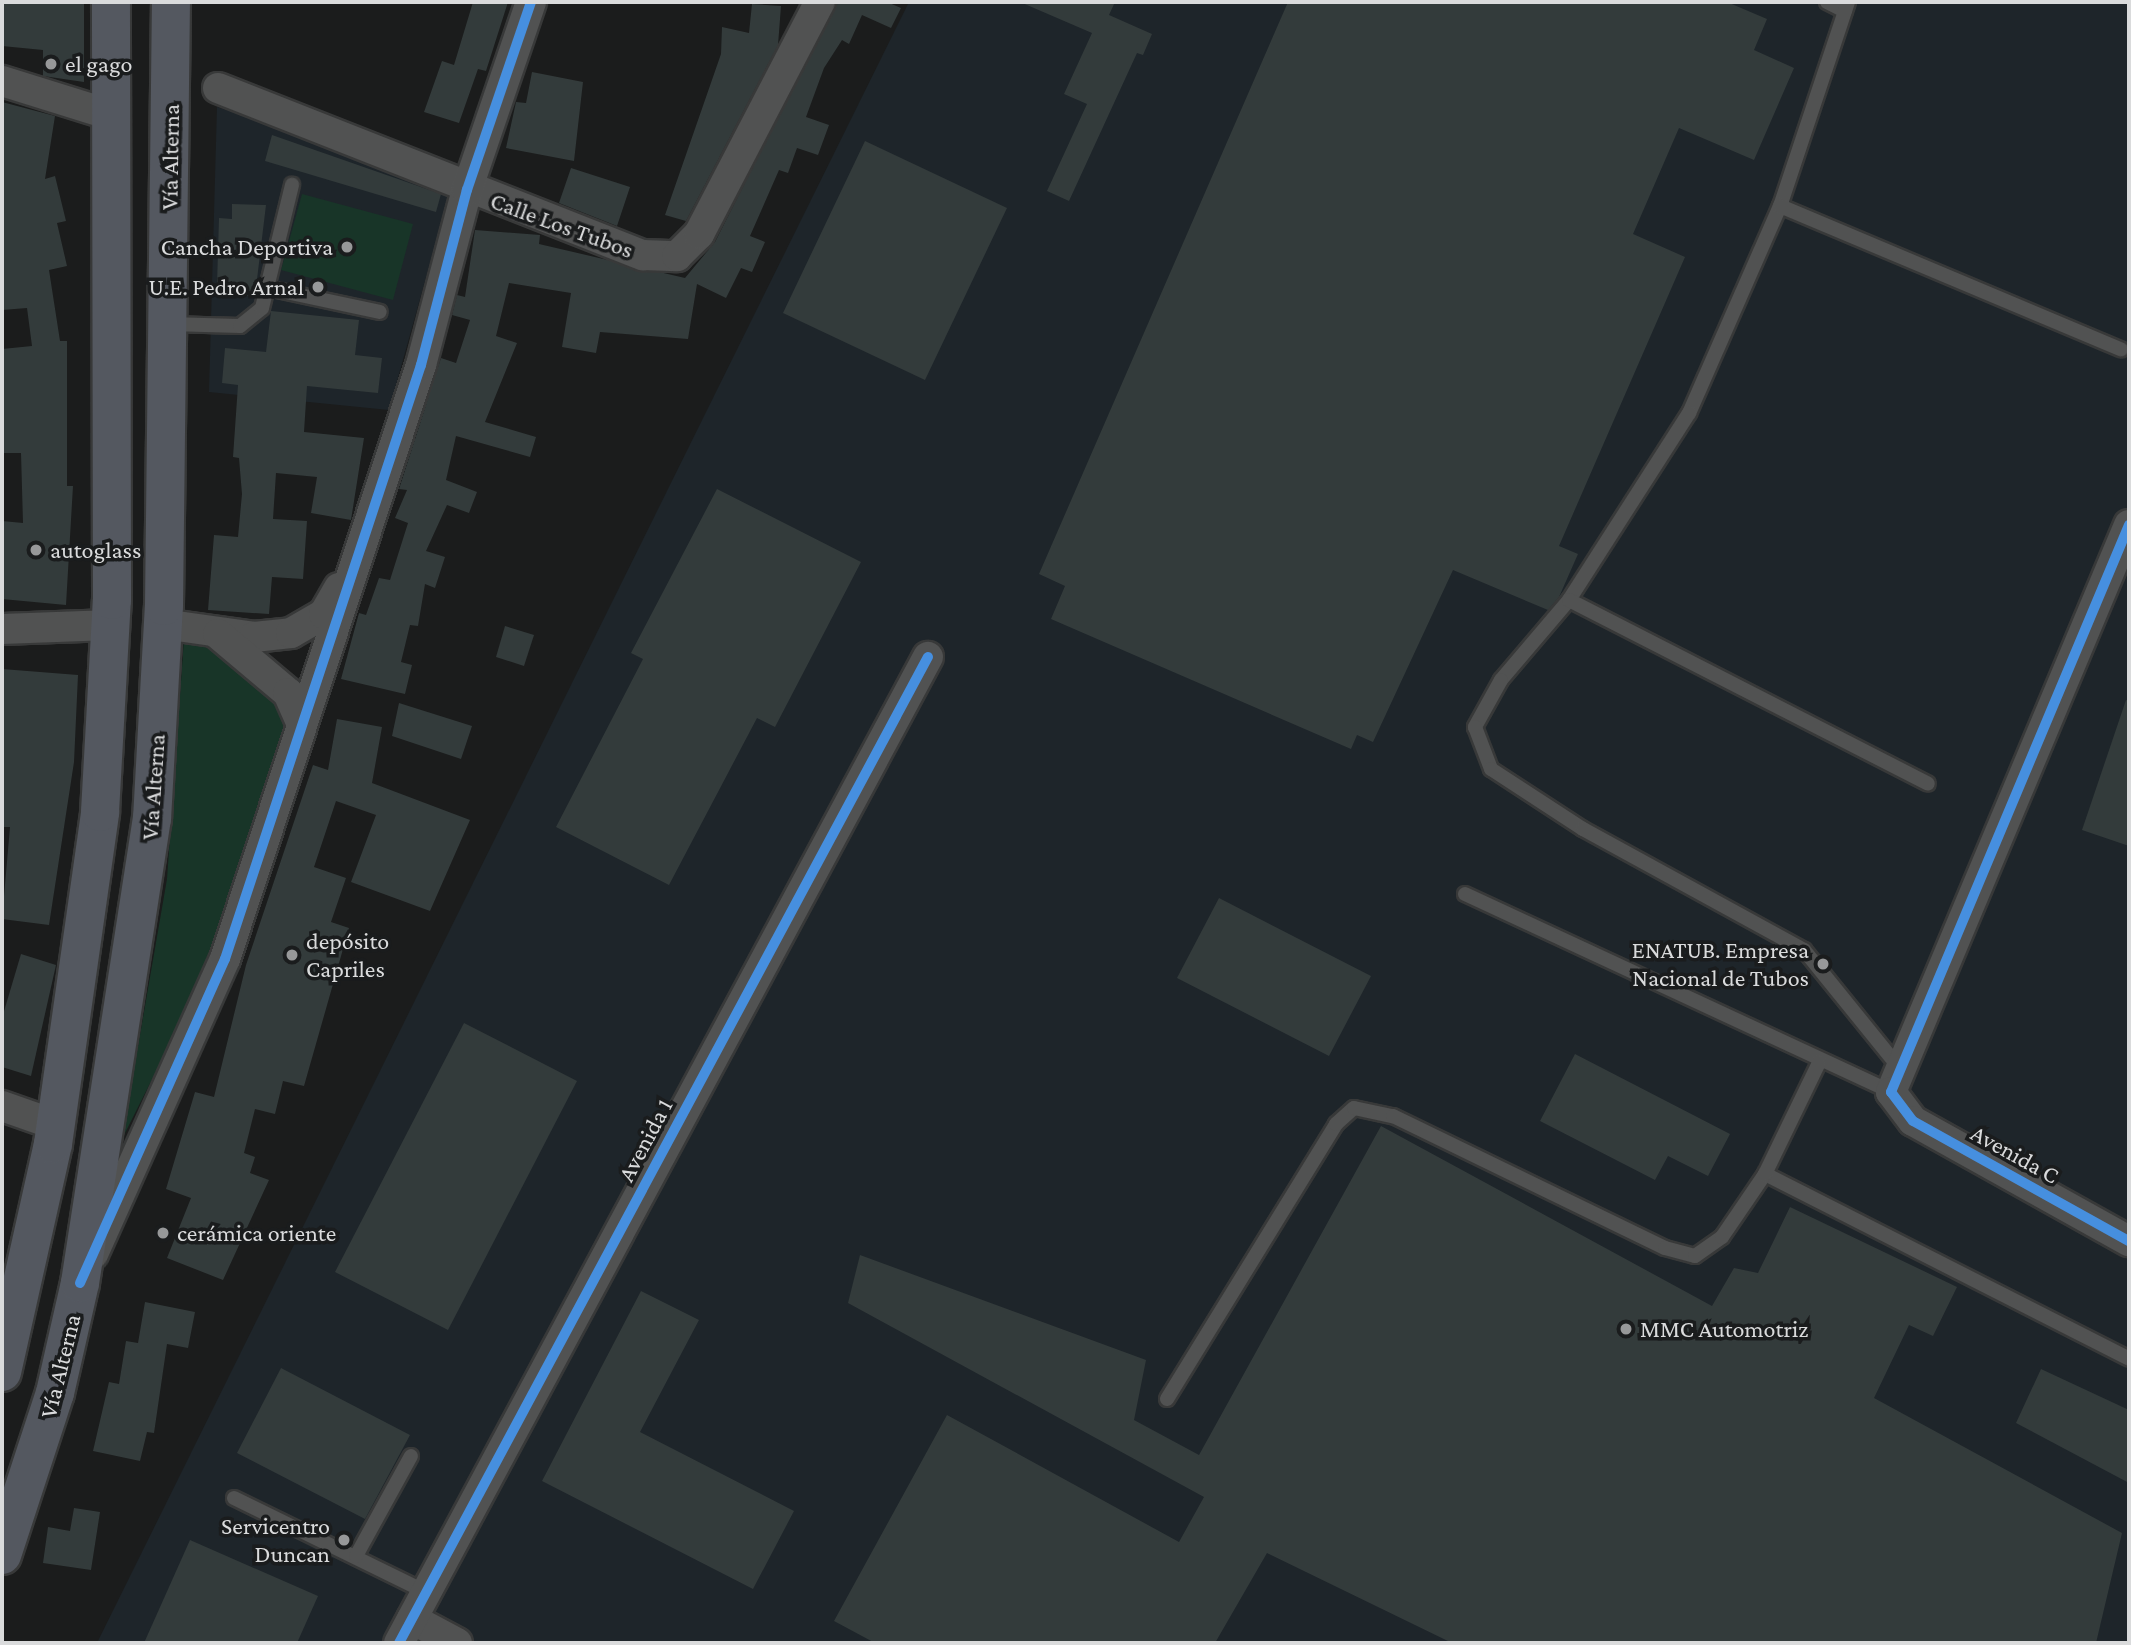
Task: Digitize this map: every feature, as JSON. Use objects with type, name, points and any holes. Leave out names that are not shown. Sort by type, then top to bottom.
[{"type":"highway","name":"Vía Alterna","points":[[2,1372],[28,1276],[56,1125],[100,812],[111,625],[111,2]]},
{"type":"highway","name":"Vía Alterna","points":[[2,1555],[55,1393],[80,1283],[141,913],[163,624],[171,2]]},
{"type":"street","points":[[80,1283],[225,960],[421,365],[467,190],[531,2]]},
{"type":"street","name":"Calle Los Tubos","points":[[218,88],[467,190],[643,255],[677,256],[699,234],[820,2]]},
{"type":"street","points":[[2,81],[111,115]]},
{"type":"street","points":[[1895,1079],[2129,525]]},
{"type":"street","points":[[163,624],[218,634],[291,633],[324,614],[357,558]]},
{"type":"street","points":[[2,629],[111,625]]},
{"type":"street","points":[[218,634],[288,693],[302,724]]},
{"type":"street","name":"Avenida 1","points":[[405,1631],[928,657]]},
{"type":"street","name":"Avenida C","points":[[1895,1079],[1913,1121],[2129,1241]]},
{"type":"street","points":[[2,1106],[56,1125]]},
{"type":"street","points":[[405,1631],[457,1643]]},
{"type":"lane","points":[[1827,2],[1847,6],[1780,206],[1689,413],[1569,600],[1501,680],[1475,727],[1491,769],[1583,829],[1804,950],[1895,1079]]},
{"type":"lane","points":[[167,324],[240,326],[262,308],[272,289],[292,185]]},
{"type":"lane","points":[[1780,206],[2121,349]]},
{"type":"lane","points":[[272,289],[380,312]]},
{"type":"lane","points":[[1569,600],[1928,784]]},
{"type":"lane","points":[[1465,894],[1819,1063],[1895,1079]]},
{"type":"lane","points":[[1167,1399],[1336,1124],[1354,1108],[1393,1116],[1665,1248],[1695,1256],[1722,1237],[1765,1174],[1819,1063]]},
{"type":"lane","points":[[1765,1174],[2129,1359]]},
{"type":"lane","points":[[356,1556],[411,1456]]},
{"type":"lane","points":[[234,1498],[426,1592]]},
{"type":"shaded area","points":[[909,2],[2129,2],[2129,1643],[97,1643]]},
{"type":"shaded area","name":"U.E. Pedro Arnal","points":[[217,107],[453,181],[389,410],[209,392]]},
{"type":"green space","name":"Cancha Deportiva","points":[[302,194],[413,224],[393,300],[281,270]]},
{"type":"green space","points":[[184,639],[215,651],[274,698],[290,723],[198,988],[122,1139],[167,879]]},
{"type":"building","points":[[2,2],[84,2],[84,82],[43,76],[43,50],[2,46]]},
{"type":"building","points":[[473,2],[508,2],[486,71],[478,69],[459,123],[424,112],[442,61],[454,65]]},
{"type":"building","points":[[837,2],[887,2],[901,8],[891,28],[862,15],[849,44],[842,40],[824,68],[806,117],[829,125],[818,155],[797,148],[788,173],[779,170],[750,236],[765,242],[752,272],[741,268],[726,298],[697,284],[688,339],[600,332],[596,353],[562,347],[571,293],[509,283],[496,336],[517,343],[485,422],[536,437],[530,457],[456,436],[446,480],[477,492],[469,513],[447,505],[426,551],[445,557],[435,588],[425,584],[418,626],[410,625],[401,662],[412,665],[405,694],[341,679],[359,613],[366,615],[379,578],[390,580],[408,523],[395,518],[407,490],[399,489],[441,358],[456,363],[470,320],[452,315],[457,295],[465,297],[475,230],[540,235],[539,244],[685,278],[715,242]]},
{"type":"building","points":[[1020,2],[1115,2],[1109,15],[1152,34],[1143,55],[1137,53],[1069,201],[1047,191],[1087,104],[1064,94],[1092,33]]},
{"type":"building","points":[[1288,2],[1727,2],[1767,19],[1754,50],[1794,68],[1754,160],[1679,128],[1633,234],[1685,257],[1559,546],[1578,554],[1559,597],[1548,610],[1453,570],[1373,742],[1357,735],[1351,749],[1051,619],[1065,586],[1039,574]]},
{"type":"building","points":[[752,4],[781,6],[778,45],[686,221],[665,215],[721,54],[722,27],[749,33]]},
{"type":"building","points":[[532,72],[583,82],[574,161],[506,148],[516,102],[526,103]]},
{"type":"building","points":[[2,102],[55,116],[45,179],[55,176],[66,221],[57,223],[67,266],[49,270],[60,341],[67,341],[67,486],[73,486],[66,605],[2,599],[2,521],[23,523],[21,453],[2,453],[2,349],[32,346],[27,308],[2,310]]},
{"type":"building","points":[[272,135],[441,194],[436,212],[265,161]]},
{"type":"building","points":[[865,141],[1007,208],[925,380],[783,313]]},
{"type":"building","points":[[571,168],[630,187],[617,226],[559,203]]},
{"type":"building","points":[[232,204],[266,205],[255,296],[232,296],[232,285],[217,285],[219,218],[232,219]]},
{"type":"building","points":[[271,311],[359,320],[355,355],[382,358],[378,393],[307,386],[304,432],[364,438],[351,520],[311,513],[317,477],[276,473],[273,519],[307,521],[303,579],[272,577],[269,614],[208,610],[214,535],[238,537],[242,494],[239,458],[233,457],[238,385],[222,383],[225,348],[266,352]]},
{"type":"building","points":[[717,489],[861,562],[775,727],[757,718],[669,885],[556,827],[643,659],[631,653]]},
{"type":"building","points":[[505,626],[534,635],[524,666],[496,657]]},
{"type":"building","points":[[2,669],[78,675],[74,762],[49,925],[2,919],[10,827],[2,827]]},
{"type":"building","points":[[2126,700],[2129,701],[2129,846],[2082,830]]},
{"type":"building","points":[[399,703],[472,726],[461,759],[392,736]]},
{"type":"building","points":[[337,719],[382,727],[372,783],[470,820],[430,911],[351,882],[376,815],[336,801],[314,867],[346,878],[331,922],[349,928],[304,1086],[283,1081],[275,1114],[255,1109],[244,1153],[255,1157],[250,1173],[269,1180],[223,1280],[167,1258],[191,1198],[166,1189],[195,1092],[214,1097],[246,965],[313,765],[328,770]]},
{"type":"building","points":[[1219,898],[1371,976],[1329,1056],[1177,978]]},
{"type":"building","points":[[21,954],[56,965],[31,1076],[2,1067],[2,1018]]},
{"type":"building","points":[[464,1023],[577,1081],[448,1330],[335,1272]]},
{"type":"building","points":[[1575,1054],[1730,1134],[1708,1176],[1668,1156],[1655,1180],[1540,1121]]},
{"type":"building","points":[[1381,1126],[1712,1306],[1734,1268],[1758,1273],[1790,1207],[1957,1287],[1933,1336],[1909,1325],[1874,1398],[2122,1533],[2096,1643],[1452,1643],[1267,1553],[1215,1643],[875,1643],[834,1621],[947,1415],[1179,1542],[1204,1497],[848,1303],[860,1255],[1146,1360],[1134,1420],[1199,1455]]},
{"type":"building","points":[[641,1291],[699,1320],[640,1432],[794,1511],[753,1589],[542,1481]]},
{"type":"building","points":[[145,1302],[195,1312],[188,1348],[167,1344],[154,1433],[147,1432],[140,1461],[93,1451],[109,1382],[119,1384],[126,1341],[138,1343]]},
{"type":"building","points":[[281,1368],[410,1435],[365,1519],[237,1453]]},
{"type":"building","points":[[2041,1369],[2129,1410],[2129,1483],[2016,1423]]},
{"type":"building","points":[[74,1508],[100,1512],[91,1570],[43,1563],[48,1527],[70,1531]]},
{"type":"building","points":[[190,1540],[318,1596],[297,1643],[144,1643]]},
{"type":"cycle path","points":[[80,1283],[225,959],[421,365],[467,190],[531,2]]},
{"type":"cycle path","points":[[2129,525],[1891,1092],[1913,1121],[2129,1241]]},
{"type":"cycle path","points":[[399,1643],[928,657]]},
{"type":"place","name":"el gago","points":[[51,64]]},
{"type":"place","name":"Cancha Deportiva","points":[[347,247]]},
{"type":"place","name":"U.E. Pedro Arnal","points":[[318,287]]},
{"type":"place","name":"autoglass","points":[[36,550]]},
{"type":"place","name":"depósito Capriles","points":[[292,955]]},
{"type":"place","name":"ENATUB. Empresa Nacional de Tubos","points":[[1823,964]]},
{"type":"place","name":"cerámica oriente","points":[[163,1233]]},
{"type":"place","name":"MMC Automotriz","points":[[1626,1329]]},
{"type":"place","name":"Servicentro Duncan","points":[[344,1540]]}]
